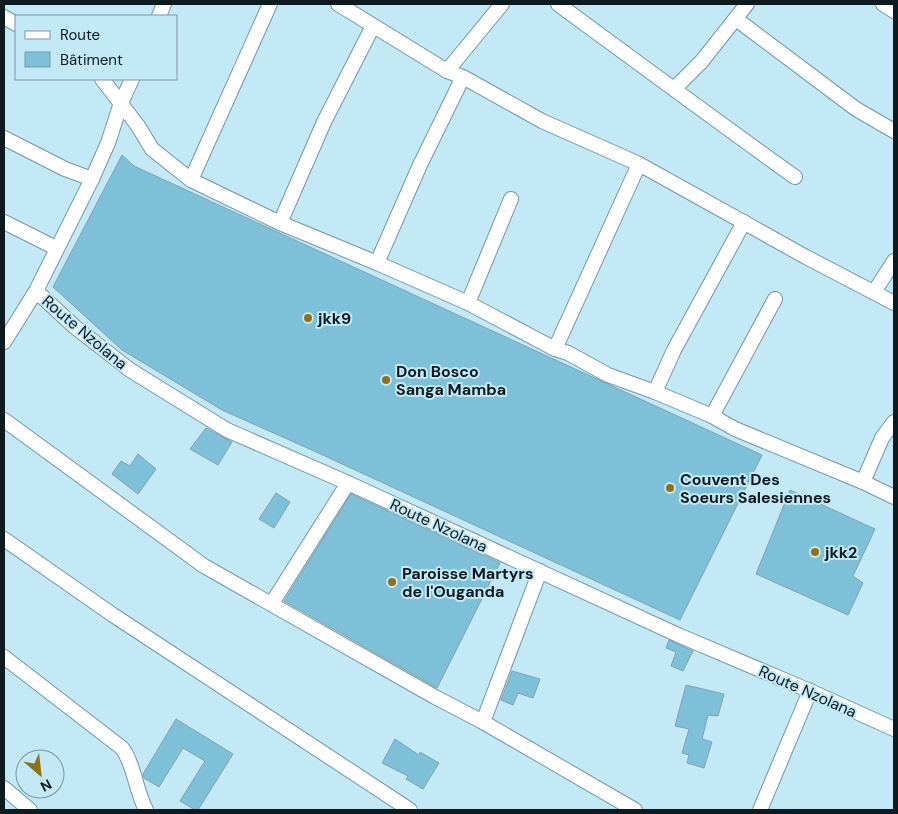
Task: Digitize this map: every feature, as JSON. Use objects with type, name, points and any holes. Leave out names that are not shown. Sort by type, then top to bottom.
[{"type":"street","points":[[191,180],[270,4]]},
{"type":"street","points":[[338,4],[447,71],[464,78],[542,121],[639,164],[806,257],[894,302]]},
{"type":"street","points":[[447,71],[502,4]]},
{"type":"street","points":[[558,4],[674,88],[703,112],[795,177]]},
{"type":"street","points":[[674,88],[702,61],[747,4]]},
{"type":"street","points":[[883,4],[894,11]]},
{"type":"street","points":[[4,17],[15,23]]},
{"type":"street","points":[[736,19],[856,109],[894,131]]},
{"type":"street","points":[[280,223],[324,122],[374,26]]},
{"type":"street","points":[[377,263],[420,165],[464,78]]},
{"type":"street","points":[[103,80],[122,104],[152,149],[191,180],[280,223],[468,303],[608,375],[712,416],[734,429],[863,482],[894,497]]},
{"type":"street","points":[[4,342],[36,291],[92,179],[132,80]]},
{"type":"street","points":[[4,138],[65,169],[92,179]]},
{"type":"street","points":[[555,349],[639,164]]},
{"type":"street","points":[[468,303],[511,199]]},
{"type":"street","points":[[4,222],[56,248]]},
{"type":"street","points":[[654,392],[674,350],[744,222]]},
{"type":"street","points":[[874,292],[894,261]]},
{"type":"street","name":"Route Nzolana","points":[[36,291],[75,327],[130,370],[227,430],[348,483],[678,635],[894,729]]},
{"type":"street","points":[[712,416],[775,299]]},
{"type":"street","points":[[4,420],[204,566],[435,697],[483,722],[635,810]]},
{"type":"street","points":[[863,482],[882,438],[894,422]]},
{"type":"street","points":[[272,603],[348,483]]},
{"type":"street","points":[[4,539],[113,615],[410,810]]},
{"type":"street","points":[[483,722],[540,571]]},
{"type":"street","points":[[4,657],[122,748],[130,762],[140,798],[146,810]]},
{"type":"street","points":[[760,810],[810,691]]},
{"type":"street","points":[[4,788],[30,810]]},
{"type":"building","name":"Don Bosco Sanga Mamba","points":[[122,155],[134,166],[762,455],[680,620],[222,410],[122,350],[53,287]]},
{"type":"building","points":[[206,428],[232,442],[218,465],[190,449]]},
{"type":"building","points":[[138,454],[156,469],[138,494],[112,474],[121,461],[130,466]]},
{"type":"building","name":"jkk2","points":[[790,490],[875,529],[853,576],[863,583],[848,615],[756,574]]},
{"type":"building","points":[[276,493],[290,502],[274,528],[259,519]]},
{"type":"building","name":"Paroisse Martyrs de l'Ouganda","points":[[351,494],[500,563],[437,688],[284,601]]},
{"type":"building","points":[[669,640],[693,651],[683,671],[671,666],[676,652],[666,648]]},
{"type":"building","points":[[512,671],[540,679],[533,698],[518,693],[513,705],[501,700]]},
{"type":"building","points":[[686,685],[724,694],[718,716],[708,715],[702,739],[712,742],[704,768],[687,763],[689,755],[682,753],[689,729],[675,726]]},
{"type":"building","points":[[176,719],[233,754],[198,810],[180,801],[205,761],[183,748],[159,787],[144,778],[143,774]]},
{"type":"building","points":[[395,739],[419,755],[420,752],[439,763],[423,789],[406,779],[408,776],[382,763]]},
{"type":"place","name":"jkk9","points":[[308,318]]},
{"type":"place","name":"Don Bosco Sanga Mamba","points":[[386,380]]},
{"type":"place","name":"Couvent Des Soeurs Salesiennes","points":[[670,488]]},
{"type":"place","name":"jkk2","points":[[815,552]]},
{"type":"place","name":"Paroisse Martyrs de l'Ouganda","points":[[392,582]]}]
